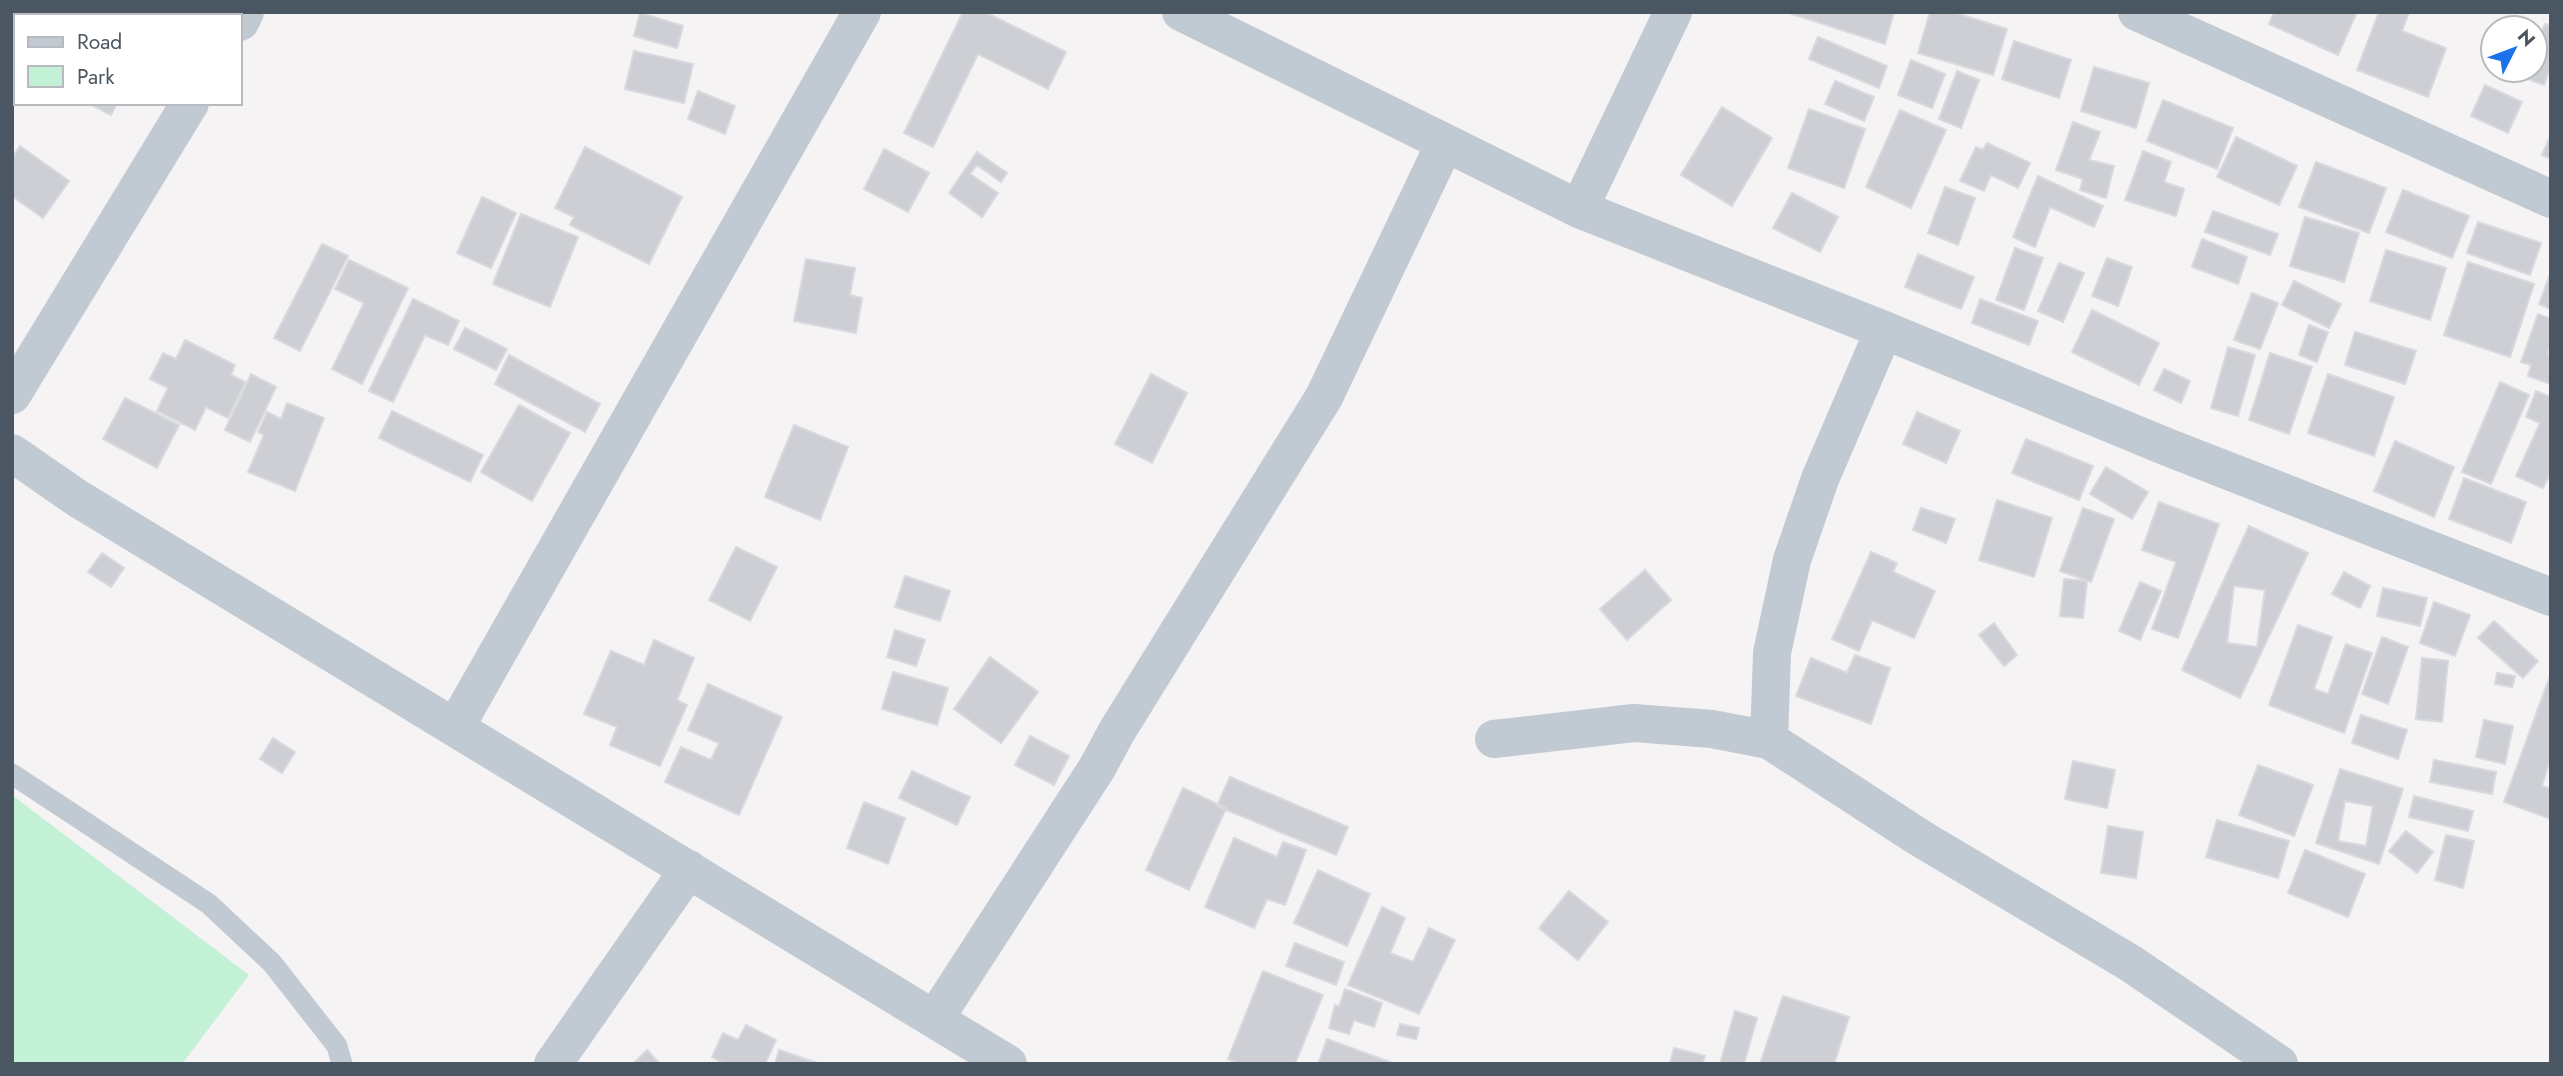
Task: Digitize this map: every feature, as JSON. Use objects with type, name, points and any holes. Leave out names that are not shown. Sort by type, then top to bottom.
[{"type":"street","points":[[456,726],[862,12]]},
{"type":"street","points":[[1181,12],[1444,145],[1579,209],[1884,330],[2167,447],[2551,597]]},
{"type":"street","points":[[1579,209],[1673,12]]},
{"type":"street","points":[[2137,12],[2551,199]]},
{"type":"street","points":[[12,396],[189,105]]},
{"type":"street","points":[[936,1017],[1097,768],[1117,731],[1324,397],[1444,145]]},
{"type":"street","points":[[1769,740],[1772,653],[1792,560],[1821,479],[1884,330]]},
{"type":"street","points":[[12,453],[78,498],[936,1017],[1008,1064]]},
{"type":"street","points":[[1494,739],[1634,723],[1712,729],[1769,740],[1920,838],[2130,963],[2279,1064]]},
{"type":"street","points":[[553,1064],[689,869]]},
{"type":"lane","points":[[12,774],[209,904],[272,963],[337,1046],[342,1064]]},
{"type":"green space","points":[[12,795],[249,975],[182,1064],[12,1064]]},
{"type":"building","points":[[12,12],[41,12],[14,14],[14,40]]},
{"type":"building","points":[[963,12],[985,12],[1066,52],[1048,89],[978,54],[933,147],[904,133]]},
{"type":"building","points":[[1786,12],[1894,12],[1885,44]]},
{"type":"building","points":[[1930,12],[1952,12],[2007,29],[1993,75],[1918,53]]},
{"type":"building","points":[[2274,12],[2357,12],[2338,55],[2269,24]]},
{"type":"building","points":[[2379,12],[2409,12],[2402,31],[2446,48],[2428,97],[2357,70]]},
{"type":"building","points":[[640,13],[683,26],[677,48],[634,36]]},
{"type":"building","points":[[2549,25],[2551,26],[2549,71]]},
{"type":"building","points":[[1818,37],[1887,66],[1879,88],[1809,59]]},
{"type":"building","points":[[2014,41],[2071,60],[2059,98],[2002,79]]},
{"type":"building","points":[[634,51],[693,64],[684,103],[625,89]]},
{"type":"building","points":[[1911,60],[1945,74],[1932,108],[1898,95]]},
{"type":"building","points":[[2094,67],[2149,83],[2136,128],[2081,111]]},
{"type":"building","points":[[1957,71],[1979,80],[1961,128],[1939,119]]},
{"type":"building","points":[[1835,81],[1874,97],[1864,121],[1825,104]]},
{"type":"building","points":[[2485,85],[2522,102],[2508,133],[2471,116]]},
{"type":"building","points":[[698,91],[735,106],[725,134],[688,119]]},
{"type":"building","points":[[2163,100],[2233,128],[2217,169],[2147,141]]},
{"type":"building","points":[[92,105],[116,105],[111,115]]},
{"type":"building","points":[[1722,107],[1772,138],[1732,206],[1681,175]]},
{"type":"building","points":[[1809,109],[1865,129],[1844,188],[1788,168]]},
{"type":"building","points":[[1900,110],[1946,130],[1911,208],[1866,187]]},
{"type":"building","points":[[2073,122],[2100,132],[2089,160],[2114,166],[2106,198],[2080,190],[2083,179],[2056,170]]},
{"type":"building","points":[[2551,135],[2551,159],[2542,155]]},
{"type":"building","points":[[2236,137],[2297,166],[2279,205],[2217,177]]},
{"type":"building","points":[[1987,143],[2030,163],[2018,188],[1991,175],[1984,191],[1960,181],[1976,147],[1983,150]]},
{"type":"building","points":[[20,146],[69,181],[43,218],[12,196],[12,158]]},
{"type":"building","points":[[585,147],[682,197],[649,264],[570,225],[574,217],[555,208]]},
{"type":"building","points":[[884,149],[929,173],[908,212],[864,189]]},
{"type":"building","points":[[2143,151],[2171,162],[2164,182],[2184,189],[2176,216],[2125,200]]},
{"type":"building","points":[[977,152],[1007,173],[1001,182],[977,165],[970,174],[998,193],[982,217],[949,193]]},
{"type":"building","points":[[2316,162],[2386,188],[2369,233],[2299,207]]},
{"type":"building","points":[[2038,176],[2103,206],[2094,227],[2050,207],[2035,247],[2013,237]]},
{"type":"building","points":[[1945,187],[1975,198],[1958,245],[1928,233]]},
{"type":"building","points":[[2403,190],[2469,216],[2452,258],[2386,232]]},
{"type":"building","points":[[1792,193],[1838,217],[1820,252],[1773,228]]},
{"type":"building","points":[[482,197],[516,213],[491,268],[457,253]]},
{"type":"building","points":[[2213,211],[2278,234],[2270,255],[2205,232]]},
{"type":"building","points":[[521,214],[578,237],[550,307],[493,284]]},
{"type":"building","points":[[2305,217],[2359,233],[2344,282],[2290,266]]},
{"type":"building","points":[[2478,222],[2541,243],[2530,275],[2467,253]]},
{"type":"building","points":[[2202,239],[2247,257],[2238,284],[2192,267]]},
{"type":"building","points":[[322,244],[348,256],[300,351],[274,338]]},
{"type":"building","points":[[2015,248],[2043,258],[2024,310],[1996,300]]},
{"type":"building","points":[[2386,250],[2446,268],[2430,320],[2370,301]]},
{"type":"building","points":[[1918,254],[1974,277],[1961,309],[1905,287]]},
{"type":"building","points":[[2107,258],[2132,267],[2118,306],[2092,296]]},
{"type":"building","points":[[806,259],[855,268],[850,295],[862,298],[856,333],[794,321]]},
{"type":"building","points":[[349,260],[408,288],[362,384],[332,369],[364,303],[335,289]]},
{"type":"building","points":[[2468,262],[2534,284],[2510,357],[2444,335]]},
{"type":"building","points":[[2059,263],[2084,273],[2063,322],[2038,311]]},
{"type":"building","points":[[2551,272],[2551,309],[2539,304]]},
{"type":"building","points":[[2294,281],[2341,304],[2329,328],[2282,305]]},
{"type":"building","points":[[2252,293],[2278,303],[2260,349],[2234,340]]},
{"type":"building","points":[[413,299],[459,321],[448,345],[425,335],[393,402],[369,391]]},
{"type":"building","points":[[1980,299],[2038,321],[2029,345],[1972,323]]},
{"type":"building","points":[[2092,310],[2159,343],[2139,385],[2072,352]]},
{"type":"building","points":[[2538,314],[2551,319],[2551,344],[2547,354],[2551,355],[2551,384],[2528,376],[2531,365],[2521,362]]},
{"type":"building","points":[[2309,325],[2328,332],[2317,362],[2299,355]]},
{"type":"building","points":[[465,328],[507,349],[496,370],[454,349]]},
{"type":"building","points":[[2355,332],[2416,351],[2405,384],[2345,365]]},
{"type":"building","points":[[185,340],[235,365],[231,375],[245,382],[228,418],[206,407],[195,430],[157,411],[168,388],[150,379],[163,353],[176,359]]},
{"type":"building","points":[[2228,347],[2255,355],[2238,416],[2211,408]]},
{"type":"building","points":[[2270,353],[2312,367],[2289,434],[2249,420]]},
{"type":"building","points":[[509,355],[600,404],[585,432],[495,384]]},
{"type":"building","points":[[2164,369],[2190,381],[2181,403],[2154,390]]},
{"type":"building","points":[[251,374],[276,387],[250,442],[225,430]]},
{"type":"building","points":[[1151,374],[1187,393],[1152,463],[1115,444]]},
{"type":"building","points":[[2328,374],[2394,397],[2374,456],[2308,433]]},
{"type":"building","points":[[2500,382],[2529,395],[2491,484],[2462,472]]},
{"type":"building","points":[[2536,391],[2551,397],[2551,472],[2543,488],[2516,476],[2540,423],[2526,417]]},
{"type":"building","points":[[125,398],[179,425],[157,468],[103,439]]},
{"type":"building","points":[[287,403],[324,418],[295,491],[248,472],[264,435],[258,432],[267,412],[281,419]]},
{"type":"building","points":[[519,405],[570,433],[532,501],[481,472]]},
{"type":"building","points":[[392,411],[483,455],[470,482],[379,438]]},
{"type":"building","points":[[1917,412],[1960,431],[1946,463],[1903,444]]},
{"type":"building","points":[[794,425],[848,447],[820,520],[765,497]]},
{"type":"building","points":[[2026,439],[2093,466],[2079,500],[2012,473]]},
{"type":"building","points":[[2395,441],[2454,467],[2434,517],[2374,491]]},
{"type":"building","points":[[2106,467],[2148,492],[2132,519],[2090,494]]},
{"type":"building","points":[[2464,478],[2526,502],[2511,543],[2449,519]]},
{"type":"building","points":[[1997,500],[2052,518],[2034,577],[1979,560]]},
{"type":"building","points":[[2159,502],[2219,524],[2178,638],[2152,629],[2176,562],[2142,550]]},
{"type":"building","points":[[1921,508],[1955,519],[1946,543],[1913,530]]},
{"type":"building","points":[[2083,508],[2114,519],[2091,582],[2060,571]]},
{"type":"building","points":[[2249,526],[2308,553],[2240,698],[2182,670]],"holes":[[[2234,586],[2265,590],[2257,647],[2227,643]]]},
{"type":"building","points":[[736,547],[777,567],[750,621],[709,600]]},
{"type":"building","points":[[1871,552],[1897,563],[1893,572],[1935,591],[1914,638],[1872,620],[1859,651],[1832,639]]},
{"type":"building","points":[[102,553],[124,568],[111,587],[88,572]]},
{"type":"building","points":[[1645,570],[1671,600],[1627,640],[1600,609]]},
{"type":"building","points":[[2344,572],[2370,586],[2360,608],[2332,594]]},
{"type":"building","points":[[905,576],[950,591],[940,621],[895,607]]},
{"type":"building","points":[[2064,579],[2087,581],[2083,618],[2060,616]]},
{"type":"building","points":[[2140,582],[2161,591],[2140,640],[2119,631]]},
{"type":"building","points":[[2383,588],[2427,598],[2420,626],[2377,616]]},
{"type":"building","points":[[2434,602],[2470,615],[2455,656],[2420,643]]},
{"type":"building","points":[[2494,621],[2538,661],[2523,678],[2478,638]]},
{"type":"building","points":[[1994,623],[2017,655],[2004,666],[1979,635]]},
{"type":"building","points":[[2298,625],[2332,637],[2314,689],[2328,694],[2346,644],[2372,653],[2344,733],[2269,705]]},
{"type":"building","points":[[895,630],[925,640],[916,666],[887,657]]},
{"type":"building","points":[[2382,637],[2408,647],[2388,704],[2362,694]]},
{"type":"building","points":[[654,640],[694,658],[677,700],[687,705],[660,766],[610,745],[617,727],[584,714],[611,651],[644,665]]},
{"type":"building","points":[[1855,655],[1890,668],[1871,724],[1796,696],[1811,658],[1847,673]]},
{"type":"building","points":[[990,657],[1038,692],[1001,743],[954,709]]},
{"type":"building","points":[[2422,658],[2448,661],[2442,722],[2416,719]]},
{"type":"building","points":[[893,672],[948,688],[937,725],[882,709]]},
{"type":"building","points":[[2497,673],[2515,676],[2512,687],[2495,684]]},
{"type":"building","points":[[2551,673],[2551,757],[2542,786],[2551,789],[2551,819],[2504,802]]},
{"type":"building","points":[[708,684],[782,717],[739,815],[665,782],[681,747],[711,760],[719,743],[688,730]]},
{"type":"building","points":[[2361,715],[2407,730],[2398,759],[2352,743]]},
{"type":"building","points":[[2484,720],[2513,726],[2505,764],[2476,757]]},
{"type":"building","points":[[1030,736],[1069,756],[1054,785],[1015,765]]},
{"type":"building","points":[[273,738],[295,752],[282,773],[260,759]]},
{"type":"building","points":[[2434,760],[2496,772],[2492,794],[2430,782]]},
{"type":"building","points":[[2073,761],[2115,770],[2107,808],[2065,799]]},
{"type":"building","points":[[2258,765],[2313,785],[2294,836],[2239,815]]},
{"type":"building","points":[[2340,769],[2403,789],[2379,864],[2316,843]],"holes":[[[2345,801],[2373,806],[2366,846],[2338,841]]]},
{"type":"building","points":[[912,771],[970,797],[957,825],[899,798]]},
{"type":"building","points":[[1230,777],[1348,827],[1336,855],[1217,806]]},
{"type":"building","points":[[1183,788],[1226,808],[1189,890],[1146,870]]},
{"type":"building","points":[[2414,796],[2473,811],[2468,831],[2409,817]]},
{"type":"building","points":[[864,802],[905,818],[888,864],[847,848]]},
{"type":"building","points":[[2217,820],[2289,841],[2278,878],[2206,857]]},
{"type":"building","points":[[2108,826],[2143,832],[2136,878],[2101,873]]},
{"type":"building","points":[[2406,831],[2433,852],[2417,873],[2389,851]]},
{"type":"building","points":[[2446,835],[2474,841],[2463,888],[2435,880]]},
{"type":"building","points":[[1234,838],[1277,857],[1283,842],[1306,850],[1285,905],[1267,899],[1254,928],[1205,907]]},
{"type":"building","points":[[2305,850],[2365,874],[2348,917],[2288,893]]},
{"type":"building","points":[[1318,870],[1370,894],[1347,946],[1294,923]]},
{"type":"building","points":[[1569,891],[1608,922],[1578,960],[1539,928]]},
{"type":"building","points":[[1382,907],[1405,918],[1390,953],[1413,962],[1429,928],[1455,940],[1419,1014],[1348,985]]},
{"type":"building","points":[[1295,943],[1344,962],[1336,985],[1286,966]]},
{"type":"building","points":[[1263,971],[1323,995],[1295,1064],[1239,1064],[1228,1059]]},
{"type":"building","points":[[1345,989],[1382,1003],[1374,1027],[1354,1020],[1349,1034],[1329,1028],[1335,1005],[1339,1007]]},
{"type":"building","points":[[1783,996],[1849,1017],[1834,1064],[1760,1064]]},
{"type":"building","points":[[1735,1011],[1757,1018],[1744,1064],[1720,1064]]},
{"type":"building","points":[[1400,1024],[1419,1028],[1416,1039],[1397,1035]]},
{"type":"building","points":[[746,1025],[776,1040],[765,1064],[725,1064],[712,1057],[723,1033],[738,1040]]},
{"type":"building","points":[[1327,1039],[1390,1062],[1318,1064]]},
{"type":"building","points":[[1674,1048],[1705,1056],[1702,1064],[1670,1064]]},
{"type":"building","points":[[647,1050],[660,1064],[633,1064]]},
{"type":"building","points":[[779,1050],[820,1064],[775,1064]]}]
